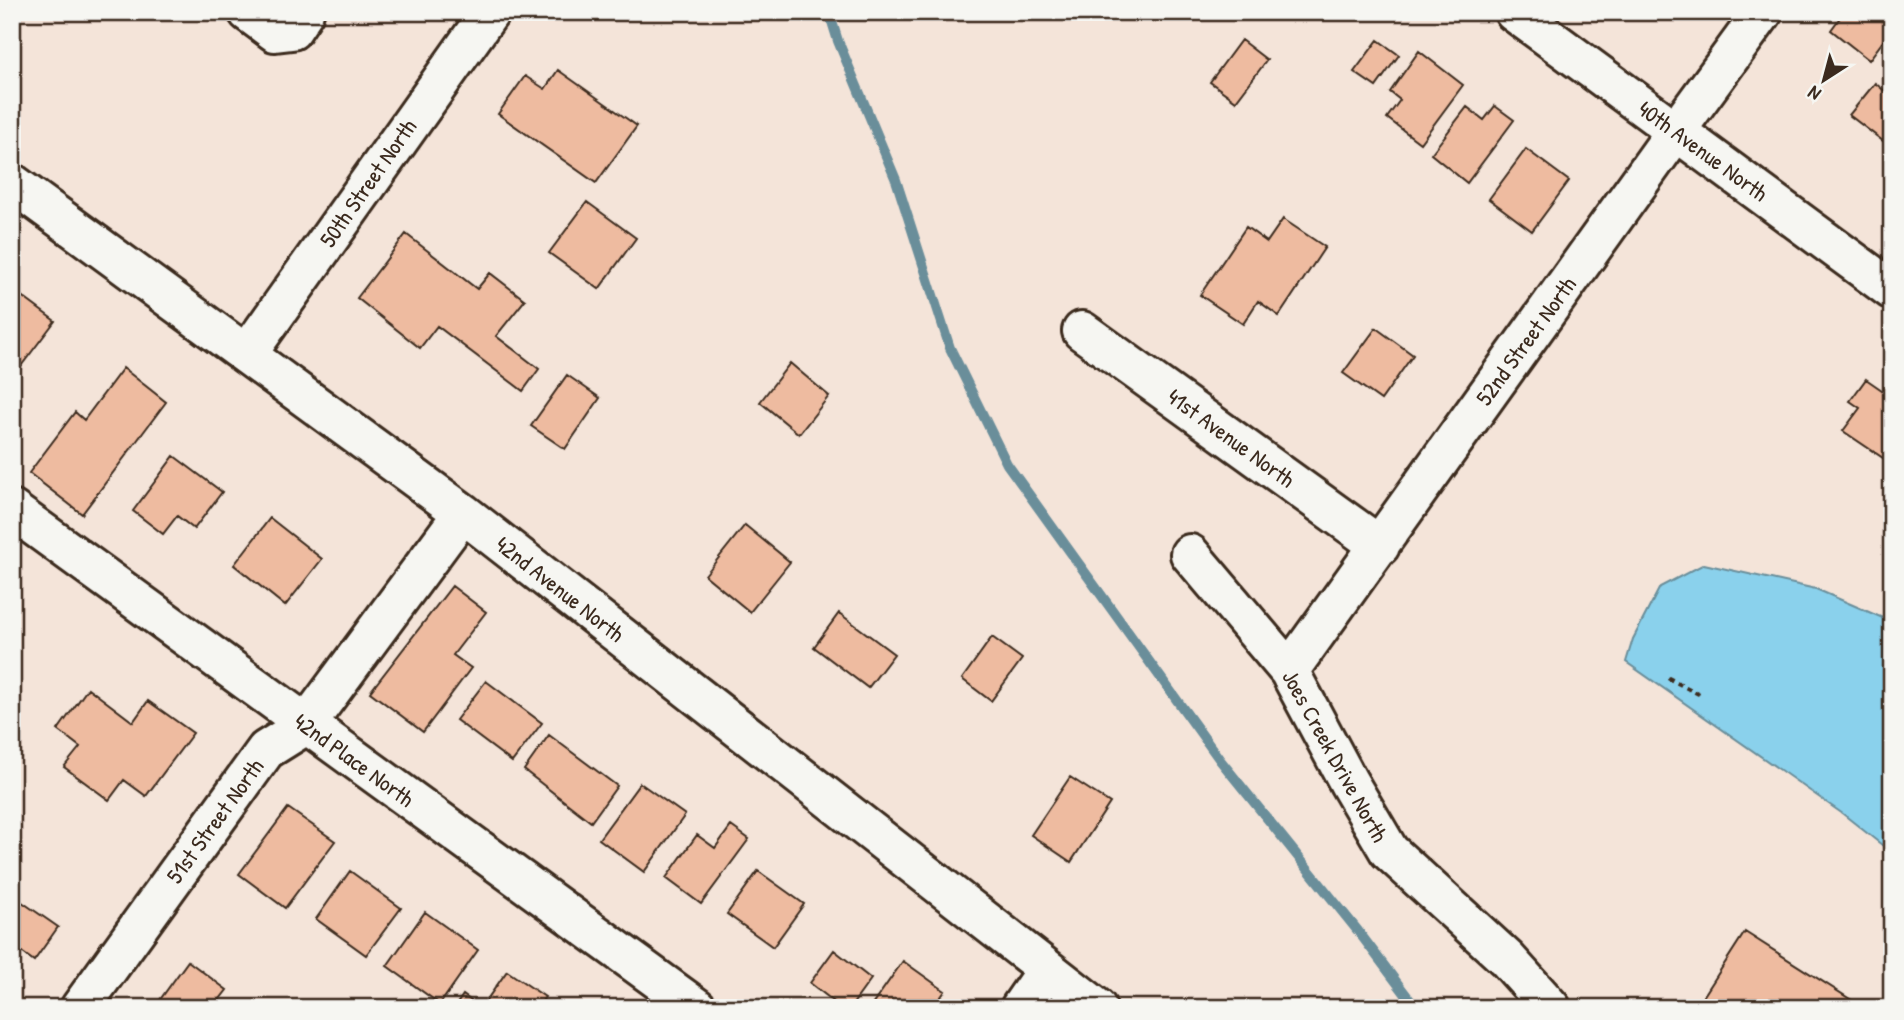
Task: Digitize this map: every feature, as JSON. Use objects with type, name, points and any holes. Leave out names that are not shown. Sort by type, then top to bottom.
[{"type":"street","points":[[248,12],[275,32],[292,30],[304,12]]},
{"type":"street","name":"50th Street North","points":[[247,354],[490,12]]},
{"type":"street","name":"40th Avenue North","points":[[1514,12],[1892,290]]},
{"type":"street","name":"52nd Street North","points":[[1289,671],[1763,12]]},
{"type":"street","name":"42nd Avenue North","points":[[12,183],[463,513],[1097,1008]]},
{"type":"street","name":"41st Avenue North","points":[[1082,331],[1380,545]]},
{"type":"street","name":"42nd Place North","points":[[12,510],[697,1008]]},
{"type":"street","name":"51st Street North","points":[[80,1008],[266,750],[306,725],[463,513]]},
{"type":"street","name":"Joes Creek Drive North","points":[[1190,554],[1289,671],[1389,851],[1507,959],[1551,1008]]},
{"type":"street","points":[[1020,1008],[1047,969]]},
{"type":"path","points":[[1668,678],[1703,696]]},
{"type":"water","points":[[1704,564],[1816,589],[1892,622],[1892,853],[1843,814],[1626,662],[1633,639],[1660,587]]},
{"type":"building","points":[[1844,12],[1892,12],[1892,29],[1869,60],[1831,30]]},
{"type":"building","points":[[1241,40],[1267,60],[1236,101],[1210,82]]},
{"type":"building","points":[[1378,40],[1399,55],[1376,87],[1354,72]]},
{"type":"building","points":[[1419,51],[1463,85],[1420,143],[1387,118],[1400,100],[1390,92]]},
{"type":"building","points":[[558,70],[637,126],[596,183],[498,114],[525,76],[545,89]]},
{"type":"building","points":[[1875,83],[1892,97],[1892,129],[1883,141],[1849,115]]},
{"type":"building","points":[[1495,106],[1514,120],[1467,183],[1431,154],[1467,107],[1484,120]]},
{"type":"building","points":[[1526,149],[1569,181],[1532,231],[1489,199]]},
{"type":"building","points":[[587,202],[636,238],[599,289],[549,253]]},
{"type":"building","points":[[1283,219],[1325,247],[1279,316],[1258,301],[1243,324],[1200,295],[1246,227],[1267,242]]},
{"type":"building","points":[[406,234],[477,289],[490,273],[525,300],[496,336],[539,369],[523,391],[437,326],[420,348],[357,298]]},
{"type":"building","points":[[12,289],[55,321],[12,378]]},
{"type":"building","points":[[1376,328],[1413,355],[1381,400],[1343,373]]},
{"type":"building","points":[[790,363],[829,396],[799,434],[760,402]]},
{"type":"building","points":[[123,368],[166,402],[82,514],[29,473],[75,412],[84,420]]},
{"type":"building","points":[[567,375],[600,398],[565,449],[531,426]]},
{"type":"building","points":[[1866,379],[1892,397],[1892,464],[1843,431],[1860,408],[1850,401]]},
{"type":"building","points":[[174,456],[222,492],[194,529],[177,516],[163,534],[133,511]]},
{"type":"building","points":[[270,518],[322,559],[285,606],[234,565]]},
{"type":"building","points":[[745,525],[790,562],[750,612],[705,575]]},
{"type":"building","points":[[452,586],[486,612],[453,655],[471,668],[423,732],[370,692]]},
{"type":"building","points":[[839,613],[894,654],[868,688],[814,647]]},
{"type":"building","points":[[992,637],[1022,659],[991,701],[962,679]]},
{"type":"building","points":[[486,681],[542,723],[512,762],[456,720]]},
{"type":"building","points":[[88,688],[133,722],[148,701],[193,733],[146,796],[124,780],[109,800],[64,767],[80,747],[58,730]]},
{"type":"building","points":[[549,735],[617,786],[591,822],[524,770]]},
{"type":"building","points":[[1070,777],[1110,803],[1071,862],[1031,835]]},
{"type":"building","points":[[640,783],[685,815],[644,872],[599,839]]},
{"type":"building","points":[[288,808],[335,841],[285,908],[239,874]]},
{"type":"building","points":[[731,826],[749,839],[701,904],[666,878],[697,835],[715,848]]},
{"type":"building","points":[[350,871],[401,908],[366,955],[316,919]]},
{"type":"building","points":[[758,871],[804,904],[773,947],[727,914]]},
{"type":"building","points":[[12,895],[58,927],[34,961],[12,945]]},
{"type":"building","points":[[425,912],[478,950],[440,1004],[387,966]]},
{"type":"building","points":[[1745,932],[1864,1008],[1696,1008]]},
{"type":"building","points":[[834,950],[871,979],[850,1008],[842,1008],[810,983]]},
{"type":"building","points":[[188,961],[227,990],[213,1008],[154,1008]]},
{"type":"building","points":[[903,961],[945,991],[933,1008],[870,1008]]},
{"type":"building","points":[[507,971],[545,997],[537,1008],[481,1008]]},
{"type":"building","points":[[463,995],[481,1008],[454,1008]]},
{"type":"waterway","points":[[829,12],[838,41],[896,180],[950,348],[1007,464],[1220,760],[1358,931],[1416,1008]]}]
